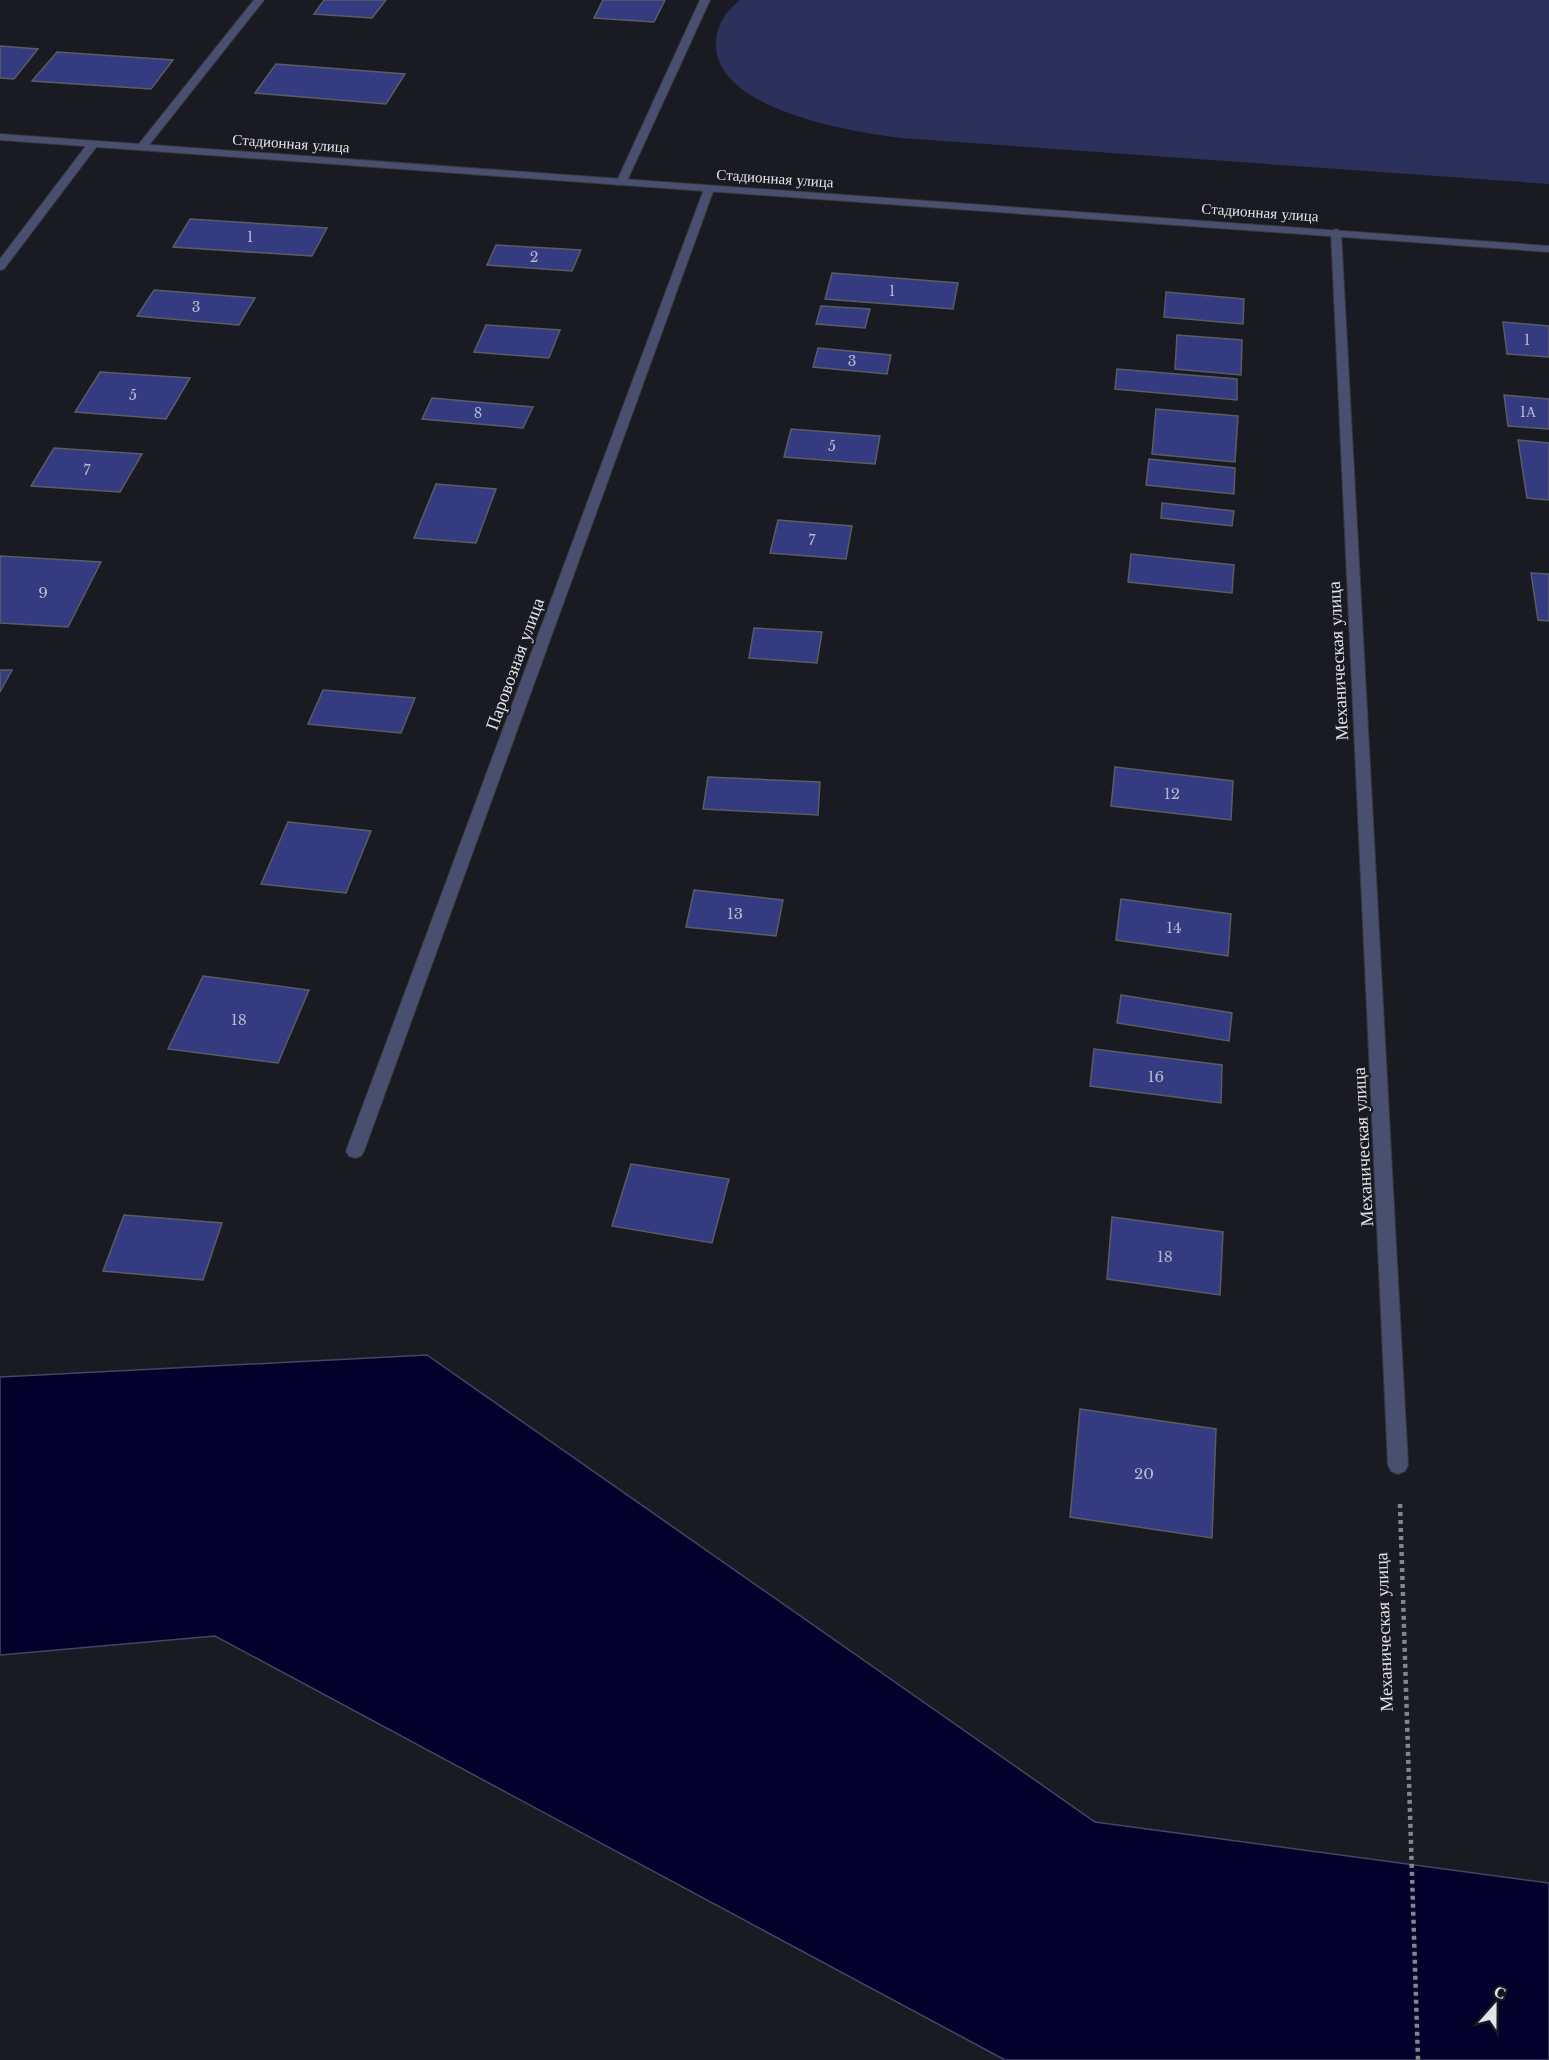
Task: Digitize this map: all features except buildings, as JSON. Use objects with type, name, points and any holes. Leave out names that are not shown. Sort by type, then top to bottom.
[{"type":"street","points":[[142,147],[259,0]]},
{"type":"street","points":[[621,183],[705,0]]},
{"type":"street","name":"Стадионная улица","points":[[0,137],[1549,249]]},
{"type":"street","points":[[0,267],[93,144]]},
{"type":"street","name":"Паровозная улица","points":[[355,1152],[709,189]]},
{"type":"street","name":"Механическая улица","points":[[1336,232],[1398,1465]]},
{"type":"path","name":"Механическая улица","points":[[1398,1465],[1418,2060]]},
{"type":"shaded area","points":[[740,0],[1549,0],[1549,184],[901,138],[821,123],[761,101],[737,85],[721,66],[716,36],[723,19]]},
{"type":"shaded area","points":[[427,1355],[1095,1822],[1549,1883],[1549,2060],[1005,2060],[215,1636],[0,1655],[0,1377]]}]
